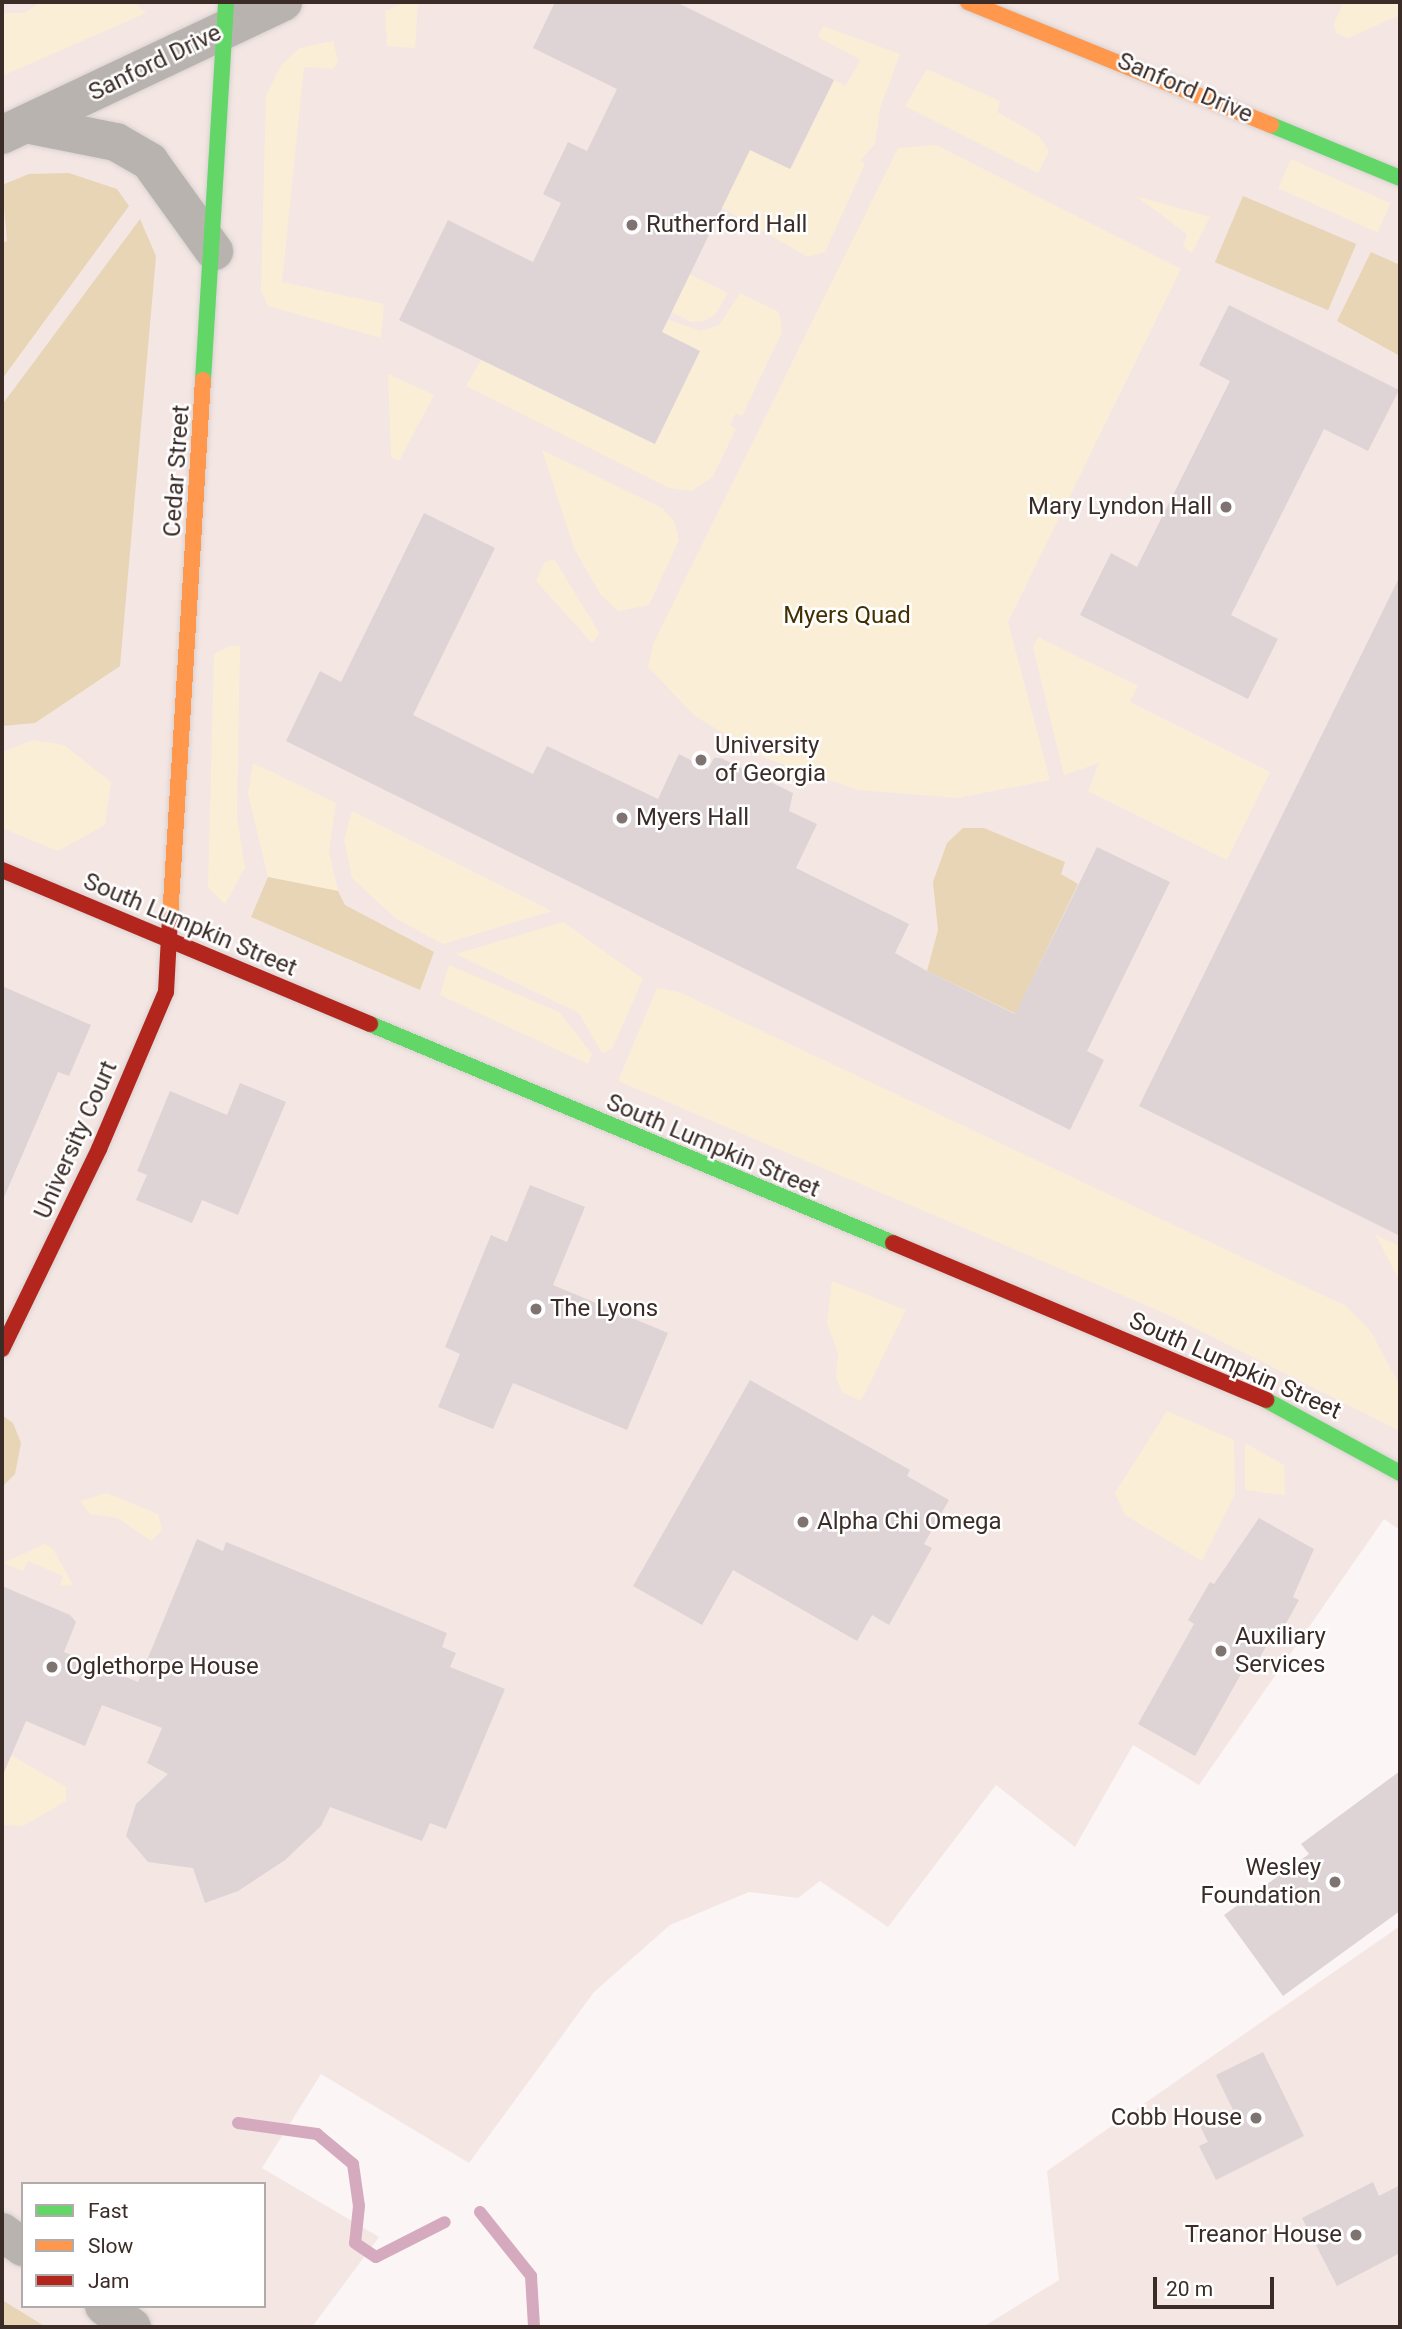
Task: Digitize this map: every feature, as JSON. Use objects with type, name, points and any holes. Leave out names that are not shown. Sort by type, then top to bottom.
[{"type":"street","name":"Sanford Drive","points":[[14,129],[225,16],[284,2]]},
{"type":"street","name":"Sanford Drive","points":[[968,2],[1400,178]]},
{"type":"street","name":"Cedar Street","points":[[173,943],[214,251],[225,16]]},
{"type":"street","name":"Sanford Drive","points":[[14,129],[116,142],[150,162],[214,251]]},
{"type":"street","name":"South Lumpkin Street","points":[[2,870],[1209,1375],[1296,1413],[1400,1473]]},
{"type":"street","name":"University Court","points":[[2,1349],[99,1149],[166,992],[173,943]]},
{"type":"street","points":[[2,2232],[21,2245]]},
{"type":"street","points":[[107,2308],[132,2327]]},
{"type":"shaded area","name":"University of Georgia","points":[[2,2],[1400,2],[1400,1530],[1384,1519],[1199,1785],[1133,1745],[1075,1847],[996,1785],[888,1927],[820,1881],[798,1898],[749,1892],[670,1925],[594,1992],[469,2163],[321,2074],[262,2168],[379,2237],[312,2327],[2,2327]]},
{"type":"shaded area","points":[[69,173],[117,189],[129,206],[2,379],[2,243],[7,241],[2,185],[29,174]]},
{"type":"shaded area","points":[[1243,196],[1356,244],[1328,310],[1215,262]]},
{"type":"shaded area","points":[[140,219],[156,256],[120,666],[35,723],[2,726],[2,405]]},
{"type":"shaded area","points":[[1371,252],[1400,265],[1400,356],[1337,321]]},
{"type":"shaded area","points":[[963,828],[984,828],[1065,862],[1061,874],[1078,884],[1026,992],[1027,1019],[927,971],[938,930],[933,882],[947,843]]},
{"type":"shaded area","points":[[268,877],[338,891],[345,905],[434,952],[420,990],[251,917]]},
{"type":"shaded area","points":[[2,1415],[13,1423],[21,1443],[15,1474],[2,1487]]},
{"type":"shaded area","points":[[1400,1926],[1400,2327],[983,2327],[1059,2280],[1047,2171]]},
{"type":"shaded area","points":[[2,2300],[46,2327],[2,2327]]},
{"type":"green space","points":[[41,2],[135,2],[146,13],[2,76],[2,13],[24,13]]},
{"type":"green space","points":[[406,2],[418,2],[415,48],[387,46],[385,11]]},
{"type":"green space","points":[[1344,2],[1400,2],[1400,15],[1348,38],[1336,33],[1334,23]]},
{"type":"green space","points":[[823,26],[900,54],[880,108],[875,144],[860,161],[865,164],[825,252],[808,257],[722,208],[698,125],[791,169],[834,80],[845,86],[861,60],[818,37]]},
{"type":"green space","points":[[333,41],[338,61],[333,69],[304,67],[282,282],[384,304],[381,338],[268,306],[261,290],[266,96],[281,65],[300,48]]},
{"type":"green space","points":[[927,69],[1000,101],[997,112],[1039,136],[1049,151],[1038,173],[905,106]]},
{"type":"green space","name":"Myers Quad","points":[[936,145],[1181,269],[1008,622],[1050,780],[958,798],[858,790],[765,758],[695,716],[648,667],[654,642],[898,148]]},
{"type":"green space","points":[[1291,159],[1391,203],[1378,233],[1278,188]]},
{"type":"green space","points":[[1136,196],[1210,217],[1192,253],[1183,246],[1187,234]]},
{"type":"green space","points":[[689,274],[728,293],[715,315],[703,321],[691,322],[652,302]]},
{"type":"green space","points":[[740,293],[779,312],[782,332],[742,416],[736,413],[730,425],[736,429],[712,478],[691,491],[669,488],[466,386],[481,360],[654,444],[700,351],[639,321],[643,311],[701,331],[719,325]]},
{"type":"green space","points":[[388,374],[434,395],[399,461],[391,457]]},
{"type":"green space","points":[[542,450],[662,508],[674,521],[679,540],[649,605],[618,611],[600,594],[574,548]]},
{"type":"green space","points":[[554,559],[600,634],[592,643],[536,581],[545,562]]},
{"type":"green space","points":[[1038,637],[1138,686],[1130,702],[1270,772],[1227,860],[1088,791],[1099,763],[1064,775],[1033,647]]},
{"type":"green space","points":[[230,646],[240,646],[237,816],[245,868],[225,904],[208,887],[214,654]]},
{"type":"green space","points":[[33,740],[64,745],[111,782],[105,825],[58,851],[2,828],[2,752]]},
{"type":"green space","points":[[253,763],[336,803],[329,851],[338,891],[268,877],[248,794]]},
{"type":"green space","points":[[352,811],[552,911],[443,944],[395,918],[352,878],[344,840]]},
{"type":"green space","points":[[563,922],[643,979],[612,1049],[602,1053],[579,1013],[456,954]]},
{"type":"green space","points":[[449,965],[559,1012],[592,1054],[588,1064],[440,995]]},
{"type":"green space","points":[[657,988],[679,992],[1346,1306],[1370,1330],[1400,1386],[1400,1431],[1169,1315],[618,1081]]},
{"type":"green space","points":[[1375,1234],[1400,1247],[1400,1281]]},
{"type":"green space","points":[[832,1281],[906,1310],[861,1401],[842,1392],[836,1377],[838,1353],[827,1323]]},
{"type":"green space","points":[[1167,1411],[1234,1440],[1235,1494],[1202,1561],[1125,1515],[1115,1493]]},
{"type":"green space","points":[[1245,1443],[1284,1465],[1285,1495],[1245,1490]]},
{"type":"green space","points":[[107,1493],[158,1514],[162,1530],[151,1541],[118,1518],[90,1514],[80,1501]]},
{"type":"green space","points":[[45,1544],[53,1549],[73,1585],[60,1586],[63,1576],[28,1561],[23,1571],[3,1563]]},
{"type":"green space","points":[[2,1750],[66,1787],[66,1801],[23,1826],[2,1825]]},
{"type":"building","name":"Rutherford Hall","points":[[555,2],[676,2],[834,80],[790,169],[750,150],[662,332],[700,351],[655,444],[399,320],[448,220],[533,262],[561,203],[543,194],[568,142],[587,151],[617,89],[533,48]]},
{"type":"building","name":"Mary Lyndon Hall","points":[[1229,305],[1399,390],[1368,451],[1324,429],[1231,615],[1278,639],[1248,699],[1080,615],[1111,553],[1137,567],[1230,381],[1199,365]]},
{"type":"building","name":"Myers Hall","points":[[424,513],[495,548],[413,715],[533,774],[547,746],[658,799],[679,754],[708,769],[714,758],[721,758],[793,793],[789,811],[817,824],[796,868],[909,924],[895,953],[927,971],[1015,1014],[1097,847],[1170,882],[1087,1051],[1104,1060],[1070,1130],[286,741],[320,671],[341,682]]},
{"type":"building","points":[[1400,576],[1400,1236],[1139,1106]]},
{"type":"building","points":[[2,986],[91,1025],[69,1076],[58,1072],[2,1202]]},
{"type":"building","points":[[240,1083],[286,1102],[238,1215],[202,1200],[192,1223],[136,1200],[147,1175],[137,1171],[170,1091],[227,1115]]},
{"type":"building","name":"The Lyons","points":[[530,1185],[585,1207],[553,1285],[668,1333],[627,1430],[513,1383],[493,1429],[438,1407],[460,1354],[445,1347],[491,1235],[507,1242]]},
{"type":"building","name":"Alpha Chi Omega","points":[[750,1380],[910,1470],[907,1476],[949,1500],[924,1544],[932,1548],[889,1625],[872,1615],[857,1641],[733,1570],[702,1625],[633,1586]]},
{"type":"building","name":"Auxiliary Services","points":[[1259,1518],[1314,1549],[1293,1597],[1299,1600],[1280,1634],[1275,1631],[1252,1671],[1245,1667],[1195,1756],[1138,1724],[1194,1624],[1188,1620],[1210,1582],[1214,1584]]},
{"type":"building","points":[[197,1539],[223,1551],[226,1542],[447,1633],[442,1647],[456,1653],[450,1667],[505,1689],[446,1829],[430,1823],[422,1841],[330,1807],[321,1826],[285,1860],[238,1891],[205,1903],[193,1868],[148,1862],[126,1836],[136,1804],[168,1774],[147,1763],[162,1728],[102,1705],[85,1746],[26,1721],[2,1777],[2,1586],[70,1615],[76,1622],[64,1652],[138,1682]]},
{"type":"building","name":"Wesley Foundation","points":[[1400,1771],[1400,1911],[1283,1996],[1224,1915],[1309,1854],[1301,1844]]},
{"type":"building","name":"Cobb House","points":[[1263,2052],[1304,2136],[1216,2180],[1199,2146],[1208,2142],[1200,2126],[1233,2110],[1216,2075]]},
{"type":"building","name":"Treanor House","points":[[1373,2182],[1379,2196],[1400,2185],[1400,2253],[1337,2286],[1302,2218]]},
{"type":"waterway","points":[[238,2123],[317,2134],[353,2164],[359,2206],[355,2243],[376,2257],[445,2222]]},
{"type":"waterway","points":[[480,2212],[531,2276],[534,2327]]},
{"type":"traffic: fast","points":[[203,380],[226,2]]},
{"type":"traffic: fast","points":[[1271,125],[1400,178]]},
{"type":"traffic: fast","points":[[370,1024],[893,1243]]},
{"type":"traffic: fast","points":[[1266,1400],[1400,1473]]},
{"type":"traffic: slow","points":[[968,2],[1271,125]]},
{"type":"traffic: slow","points":[[170,919],[203,380]]},
{"type":"traffic: jam","points":[[2,870],[370,1024]]},
{"type":"traffic: jam","points":[[2,1349],[99,1149],[166,992],[170,919]]},
{"type":"traffic: jam","points":[[893,1243],[1266,1400]]},
{"type":"place","name":"Rutherford Hall","points":[[632,225]]},
{"type":"place","name":"Mary Lyndon Hall","points":[[1226,507]]},
{"type":"place","name":"University of Georgia","points":[[701,760]]},
{"type":"place","name":"Myers Hall","points":[[622,818]]},
{"type":"place","name":"The Lyons","points":[[536,1309]]},
{"type":"place","name":"Alpha Chi Omega","points":[[803,1522]]},
{"type":"place","name":"Auxiliary Services","points":[[1221,1651]]},
{"type":"place","name":"Oglethorpe House","points":[[52,1667]]},
{"type":"place","name":"Wesley Foundation","points":[[1335,1882]]},
{"type":"place","name":"Cobb House","points":[[1256,2118]]},
{"type":"place","name":"Treanor House","points":[[1356,2235]]}]
